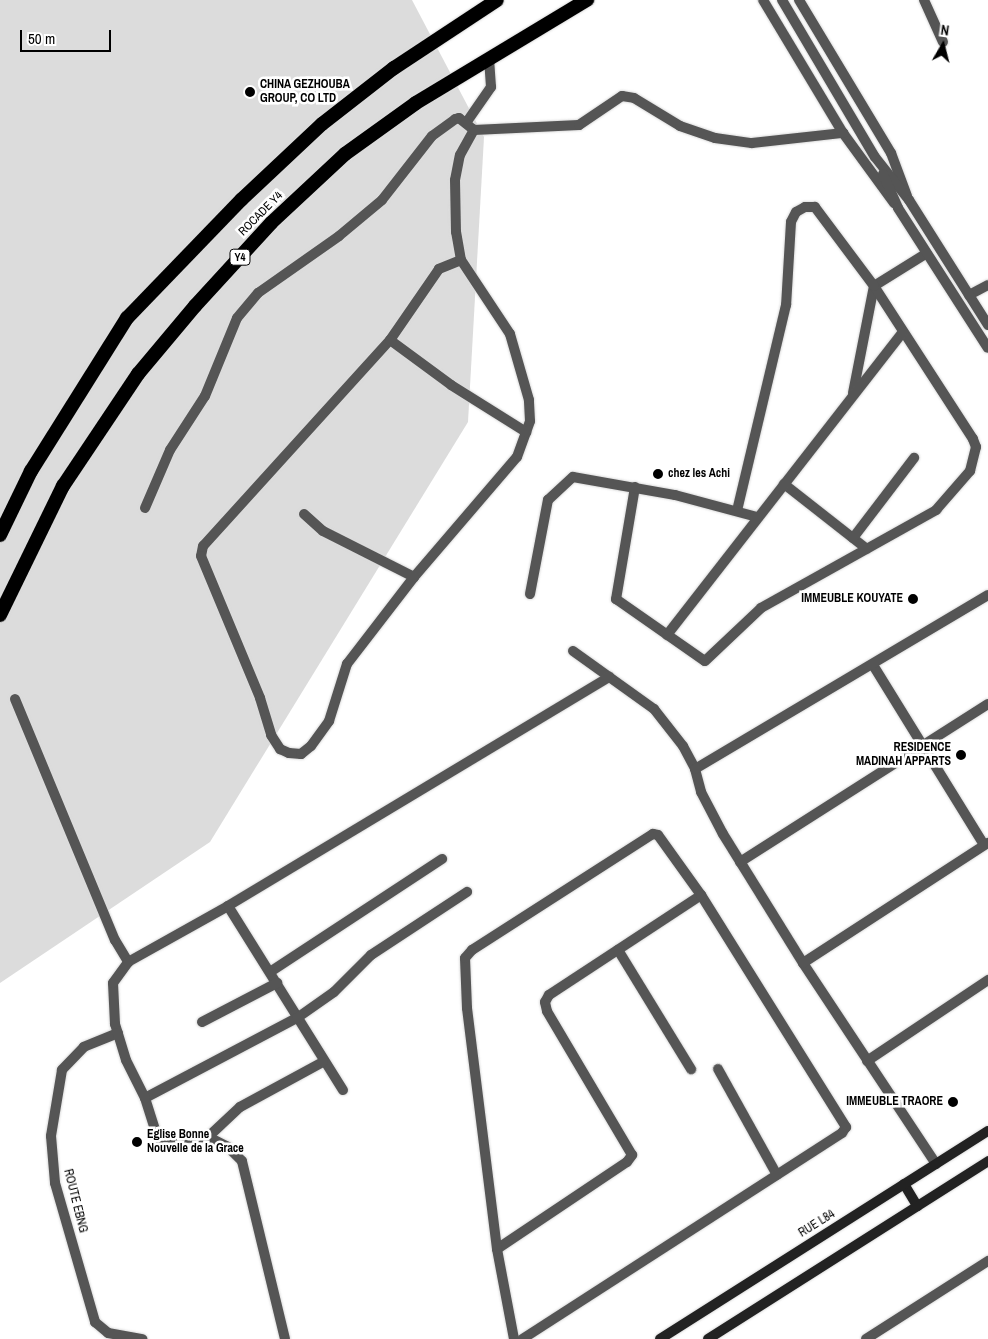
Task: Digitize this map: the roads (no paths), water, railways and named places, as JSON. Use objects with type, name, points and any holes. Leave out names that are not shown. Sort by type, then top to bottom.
[{"type":"highway","name":"ROCADE Y4","points":[[0,535],[31,471],[127,318],[241,200],[322,124],[394,68],[497,0]]},
{"type":"highway","name":"ROCADE Y4","points":[[0,615],[63,486],[138,374],[195,306],[271,224],[344,154],[416,103],[586,0]]},
{"type":"highway","points":[[574,8],[595,0]]},
{"type":"main road","name":"RUE L84","points":[[660,1339],[988,1131]]},
{"type":"main road","points":[[708,1339],[988,1161]]},
{"type":"main road","points":[[904,1184],[917,1206]]},
{"type":"street","points":[[763,0],[843,134],[898,208],[988,348]]},
{"type":"street","points":[[782,0],[878,162],[898,208]]},
{"type":"street","points":[[799,0],[892,154],[909,200]]},
{"type":"street","points":[[924,0],[944,42]]},
{"type":"street","points":[[461,260],[439,270],[390,340],[203,546],[200,556],[260,698],[271,735],[280,748],[300,754],[311,746],[329,721],[347,664],[414,577],[517,457],[530,421],[529,400],[510,334],[461,260],[456,232],[455,180],[460,155],[470,126],[491,87],[489,59]]},
{"type":"street","points":[[145,508],[170,450],[205,396],[237,318],[253,299],[382,200],[432,136],[455,119],[470,126],[580,125],[622,96],[634,98],[680,126],[715,138],[752,143],[843,134]]},
{"type":"street","points":[[878,162],[909,200],[988,325]]},
{"type":"street","points":[[635,487],[616,599],[705,661],[752,614],[936,510],[959,488],[975,457],[973,439],[902,333],[874,286],[823,214],[815,207],[805,206],[796,212],[789,236],[786,305],[737,510]]},
{"type":"street","points":[[852,396],[874,286],[927,253]]},
{"type":"street","points":[[969,295],[988,284]]},
{"type":"street","points":[[668,635],[757,517],[902,333]]},
{"type":"street","points":[[390,340],[451,386],[526,432]]},
{"type":"street","points":[[853,538],[914,458]]},
{"type":"street","points":[[530,594],[546,507],[553,492],[574,477],[635,487],[737,510],[757,517]]},
{"type":"street","points":[[784,484],[867,550]]},
{"type":"street","points":[[304,514],[324,531],[414,577]]},
{"type":"street","points":[[695,769],[988,595]]},
{"type":"street","points":[[573,651],[654,709],[683,746],[695,769],[709,810],[740,862],[803,963],[936,1164]]},
{"type":"street","points":[[803,963],[986,844],[923,747],[874,664]]},
{"type":"street","points":[[285,1339],[242,1162],[228,1147],[208,1138],[158,1139],[145,1098],[126,1060],[118,1033],[113,983],[128,962],[228,906],[609,677]]},
{"type":"street","points":[[15,699],[115,940],[128,962]]},
{"type":"street","points":[[740,862],[988,704]]},
{"type":"street","points":[[514,1339],[497,1250],[466,998],[465,958],[472,950],[653,834],[663,838],[845,1120],[846,1127],[842,1134],[522,1339]]},
{"type":"street","points":[[270,972],[442,859]]},
{"type":"street","points":[[145,1098],[297,1018],[334,992],[371,955],[467,892]]},
{"type":"street","points":[[497,1250],[628,1162],[632,1155],[547,1011],[545,1002],[549,996],[701,896]]},
{"type":"street","points":[[228,906],[277,983],[323,1062],[343,1090]]},
{"type":"street","points":[[618,950],[691,1069]]},
{"type":"street","points":[[867,1061],[988,980]]},
{"type":"street","points":[[202,1022],[277,983]]},
{"type":"street","name":"ROUTE EBNG","points":[[118,1033],[84,1047],[62,1070],[51,1136],[55,1184],[94,1322],[108,1333],[142,1339]]},
{"type":"street","points":[[208,1138],[240,1107],[323,1062]]},
{"type":"street","points":[[718,1069],[777,1175]]},
{"type":"street","points":[[866,1339],[988,1261]]},
{"type":"place","name":"CHINA GEZHOUBA GROUP, CO LTD","points":[[250,92]]},
{"type":"place","name":"chez les Achi","points":[[658,474]]},
{"type":"place","name":"IMMEUBLE KOUYATE","points":[[913,599]]},
{"type":"place","name":"RESIDENCE MADINAH APPARTS","points":[[961,755]]},
{"type":"place","name":"IMMEUBLE TRAORE","points":[[953,1102]]},
{"type":"place","name":"Eglise Bonne Nouvelle de la Grace","points":[[137,1142]]}]
